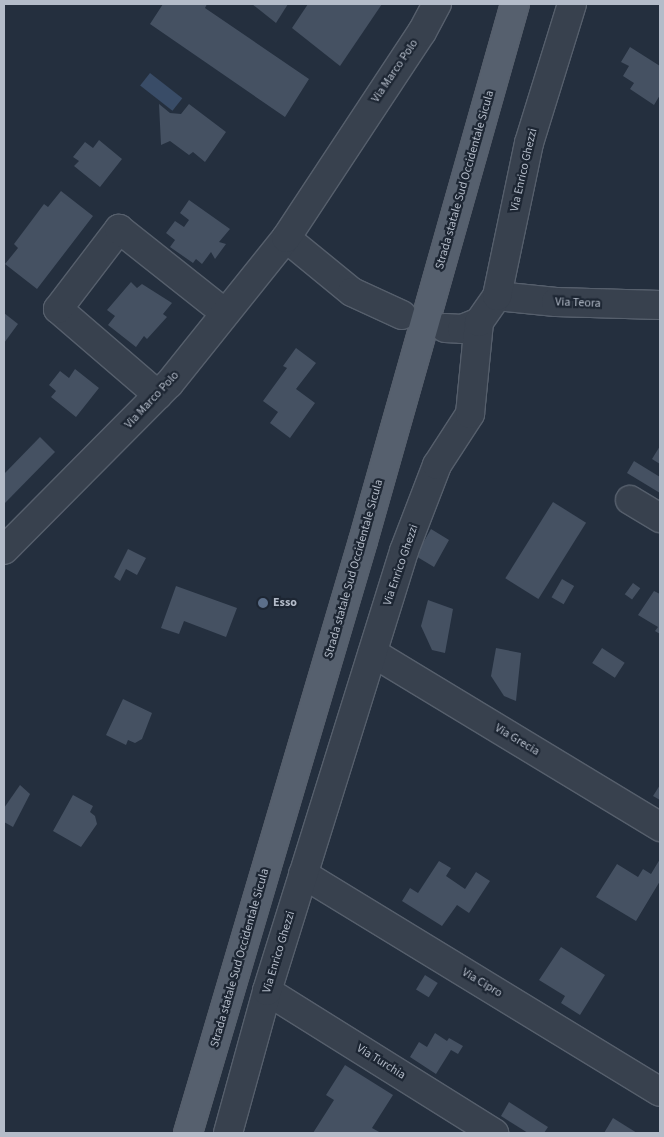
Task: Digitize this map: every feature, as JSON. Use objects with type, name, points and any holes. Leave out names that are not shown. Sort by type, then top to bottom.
[{"type":"main road","name":"Strada statale Sud Occidentale Sicula","points":[[188,1133],[363,541],[515,4]]},
{"type":"street","name":"Via Marco Polo","points":[[4,550],[158,395],[286,238],[422,32],[437,4]]},
{"type":"street","name":"Via Enrico Ghezzi","points":[[228,1133],[267,991],[404,550],[438,465],[470,414],[479,322],[497,296],[529,143],[572,4]]},
{"type":"street","points":[[158,395],[58,310],[119,230],[226,313]]},
{"type":"street","points":[[286,238],[352,292],[402,315]]},
{"type":"street","name":"Via Teora","points":[[497,296],[556,302],[660,306]]},
{"type":"street","points":[[445,328],[462,329],[479,322]]},
{"type":"street","points":[[630,500],[660,518]]},
{"type":"street","name":"Via Grecia","points":[[373,652],[660,828]]},
{"type":"street","name":"Via Cipro","points":[[303,874],[660,1092]]},
{"type":"street","name":"Via Turchia","points":[[267,991],[494,1133]]},
{"type":"water","points":[[150,73],[182,98],[172,111],[140,86]]},
{"type":"building","points":[[163,4],[207,4],[205,8],[309,79],[285,117],[150,24]]},
{"type":"building","points":[[252,4],[288,4],[276,23]]},
{"type":"building","points":[[308,4],[382,4],[340,66],[292,28]]},
{"type":"building","points":[[630,47],[660,66],[660,95],[654,105],[630,89],[634,83],[623,76],[629,66],[621,62]]},
{"type":"building","points":[[159,104],[170,113],[181,114],[189,104],[226,132],[205,162],[193,152],[189,155],[170,141],[161,145]]},
{"type":"building","points":[[99,140],[122,159],[100,187],[74,166],[79,161],[73,157],[85,142],[93,148]]},
{"type":"building","points":[[61,191],[93,216],[37,289],[5,264],[18,248],[14,244],[44,204],[48,207]]},
{"type":"building","points":[[189,200],[230,229],[219,242],[226,244],[215,259],[211,252],[202,264],[196,259],[193,263],[170,247],[175,240],[166,233],[175,221],[184,227],[189,220],[180,213]]},
{"type":"building","points":[[131,282],[137,288],[142,284],[172,303],[163,314],[167,317],[147,339],[144,336],[136,347],[108,325],[115,316],[107,310]]},
{"type":"building","points":[[4,313],[18,324],[4,343]]},
{"type":"building","points":[[296,348],[316,363],[296,389],[315,403],[290,438],[270,423],[278,412],[263,401],[287,368],[283,366]]},
{"type":"building","points":[[75,369],[99,388],[76,417],[51,397],[56,391],[49,385],[60,371],[69,378]]},
{"type":"building","points":[[40,437],[55,452],[4,504],[4,474]]},
{"type":"building","points":[[660,446],[660,464],[652,459]]},
{"type":"building","points":[[634,461],[660,477],[660,493],[627,473]]},
{"type":"building","points":[[553,502],[586,523],[538,599],[505,578]]},
{"type":"building","points":[[431,529],[449,540],[434,567],[409,552],[415,537],[423,543]]},
{"type":"building","points":[[128,549],[146,558],[137,575],[126,569],[120,581],[114,577]]},
{"type":"building","points":[[562,579],[574,586],[564,604],[552,597]]},
{"type":"building","points":[[633,583],[640,588],[632,600],[625,594]]},
{"type":"building","points":[[176,586],[237,608],[226,637],[184,621],[179,634],[161,628]]},
{"type":"building","points":[[654,591],[660,594],[660,634],[655,631],[658,627],[638,615]]},
{"type":"building","points":[[428,600],[453,609],[445,653],[432,650],[421,626]]},
{"type":"building","points":[[496,648],[521,653],[516,701],[504,696],[491,676]]},
{"type":"building","points":[[602,648],[625,663],[615,678],[592,663]]},
{"type":"building","points":[[123,699],[152,713],[142,739],[135,743],[128,740],[126,745],[106,735]]},
{"type":"building","points":[[20,785],[30,794],[13,827],[4,822],[4,808]]},
{"type":"building","points":[[660,785],[660,800],[653,796]]},
{"type":"building","points":[[73,795],[93,806],[90,812],[95,816],[97,824],[81,847],[53,831]]},
{"type":"building","points":[[660,859],[660,881],[636,921],[596,897],[617,864],[638,877],[643,869],[651,874]]},
{"type":"building","points":[[439,861],[451,868],[446,876],[465,889],[476,872],[490,881],[469,913],[457,905],[442,926],[402,901],[410,888],[418,893]]},
{"type":"building","points":[[561,947],[605,975],[580,1015],[561,1003],[565,996],[539,980]]},
{"type":"building","points":[[425,975],[438,983],[429,997],[416,989]]},
{"type":"building","points":[[435,1033],[447,1041],[449,1038],[463,1046],[458,1054],[451,1050],[436,1074],[410,1057],[419,1042],[427,1047]]},
{"type":"building","points":[[345,1065],[393,1095],[372,1128],[381,1133],[313,1133],[334,1100],[326,1095]]},
{"type":"building","points":[[509,1102],[548,1127],[544,1133],[528,1133],[501,1116]]},
{"type":"building","points":[[613,1118],[637,1133],[604,1133]]},
{"type":"place","name":"Esso","points":[[263,603]]}]
